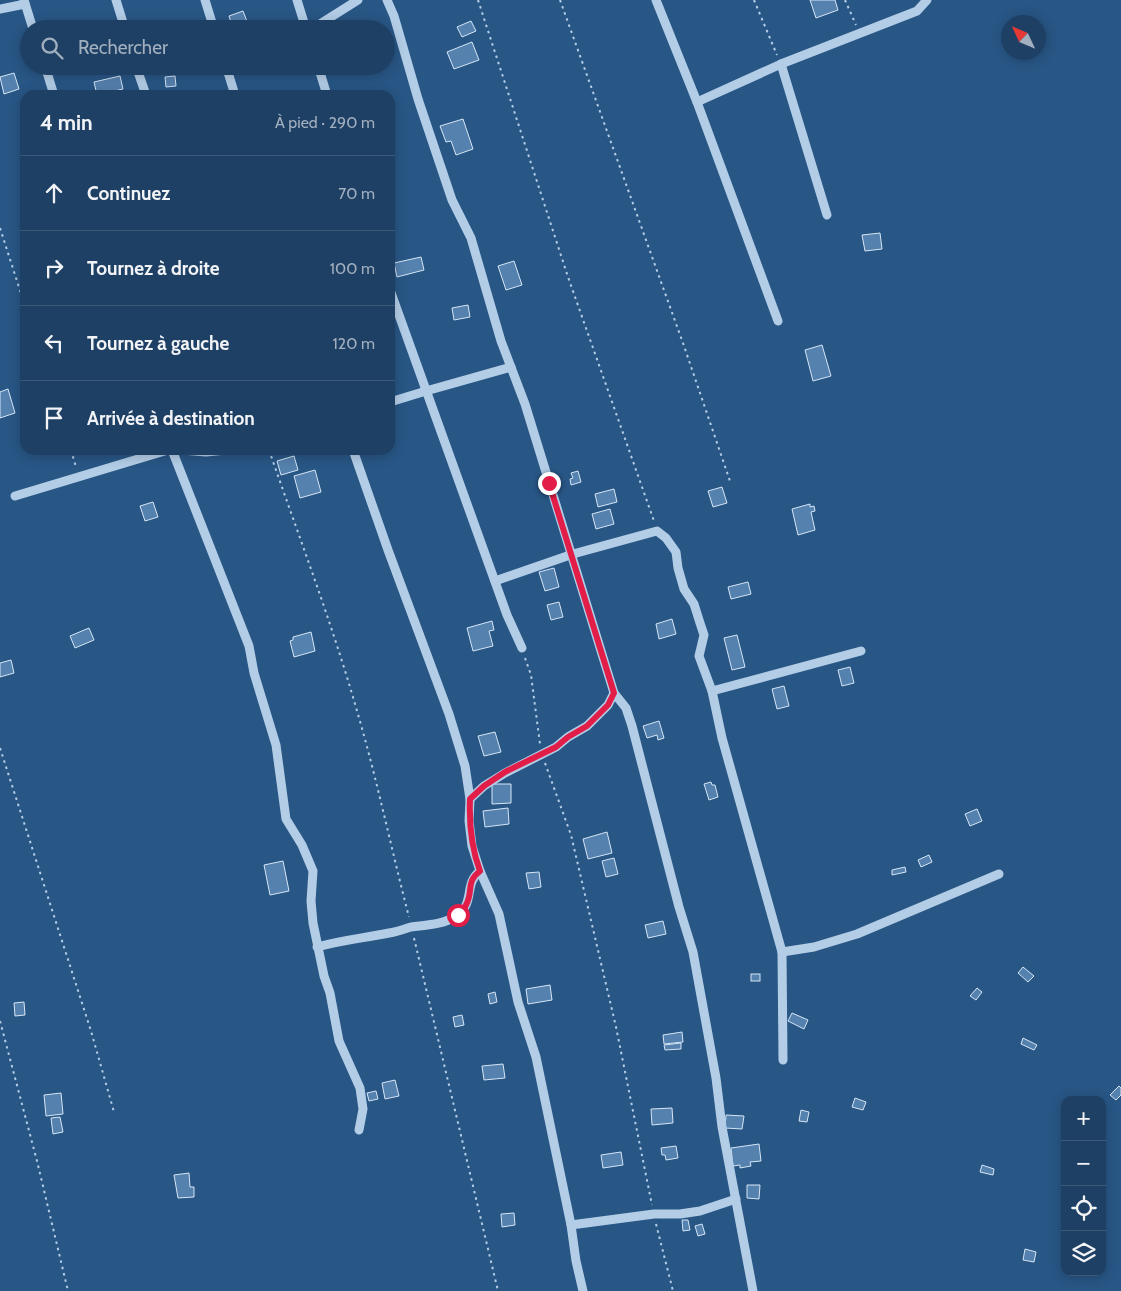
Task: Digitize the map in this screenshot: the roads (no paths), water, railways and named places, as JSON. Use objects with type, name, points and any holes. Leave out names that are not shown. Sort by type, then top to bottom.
[{"type":"street","points":[[116,0],[122,20]]},
{"type":"street","points":[[205,0],[211,20]]},
{"type":"street","points":[[297,0],[303,20]]},
{"type":"street","points":[[326,20],[358,0]]},
{"type":"street","points":[[387,0],[394,16],[418,99],[452,200],[471,238],[501,341],[525,404],[614,693],[626,708],[632,726],[679,908],[693,952],[716,1078],[722,1128],[754,1291]]},
{"type":"street","points":[[656,0],[697,102],[778,321]]},
{"type":"street","points":[[697,102],[781,64],[917,11],[927,0]]},
{"type":"street","points":[[0,9],[24,2],[30,20]]},
{"type":"street","points":[[781,64],[827,215]]},
{"type":"street","points":[[48,75],[53,90]]},
{"type":"street","points":[[139,75],[144,90]]},
{"type":"street","points":[[229,75],[233,90]]},
{"type":"street","points":[[321,75],[325,90]]},
{"type":"street","points":[[395,304],[507,615],[522,648]]},
{"type":"street","points":[[395,400],[511,367]]},
{"type":"street","points":[[15,496],[152,455]]},
{"type":"street","points":[[174,455],[249,646],[254,673],[276,745],[286,819],[302,845],[313,871],[311,901],[313,924],[324,976],[330,993],[339,1041],[360,1088],[363,1109],[359,1130]]},
{"type":"street","points":[[355,455],[449,714],[465,766],[470,799],[469,821],[472,846],[480,871],[499,914],[516,992],[536,1058],[583,1291]]},
{"type":"street","points":[[495,581],[572,554],[657,532],[666,538],[676,552],[684,589],[694,604],[704,635],[700,656],[712,691],[725,747],[782,952],[783,1060]]},
{"type":"street","points":[[712,691],[861,651]]},
{"type":"street","points":[[470,799],[484,786],[505,772],[556,747],[568,737],[587,726],[608,705],[614,693]]},
{"type":"street","points":[[318,947],[340,940],[392,933],[412,927],[442,922],[456,916],[466,906],[473,876],[480,871]]},
{"type":"street","points":[[782,952],[814,948],[857,934],[999,874]]},
{"type":"street","points":[[571,1226],[654,1214],[680,1214],[700,1211],[736,1199]]}]
